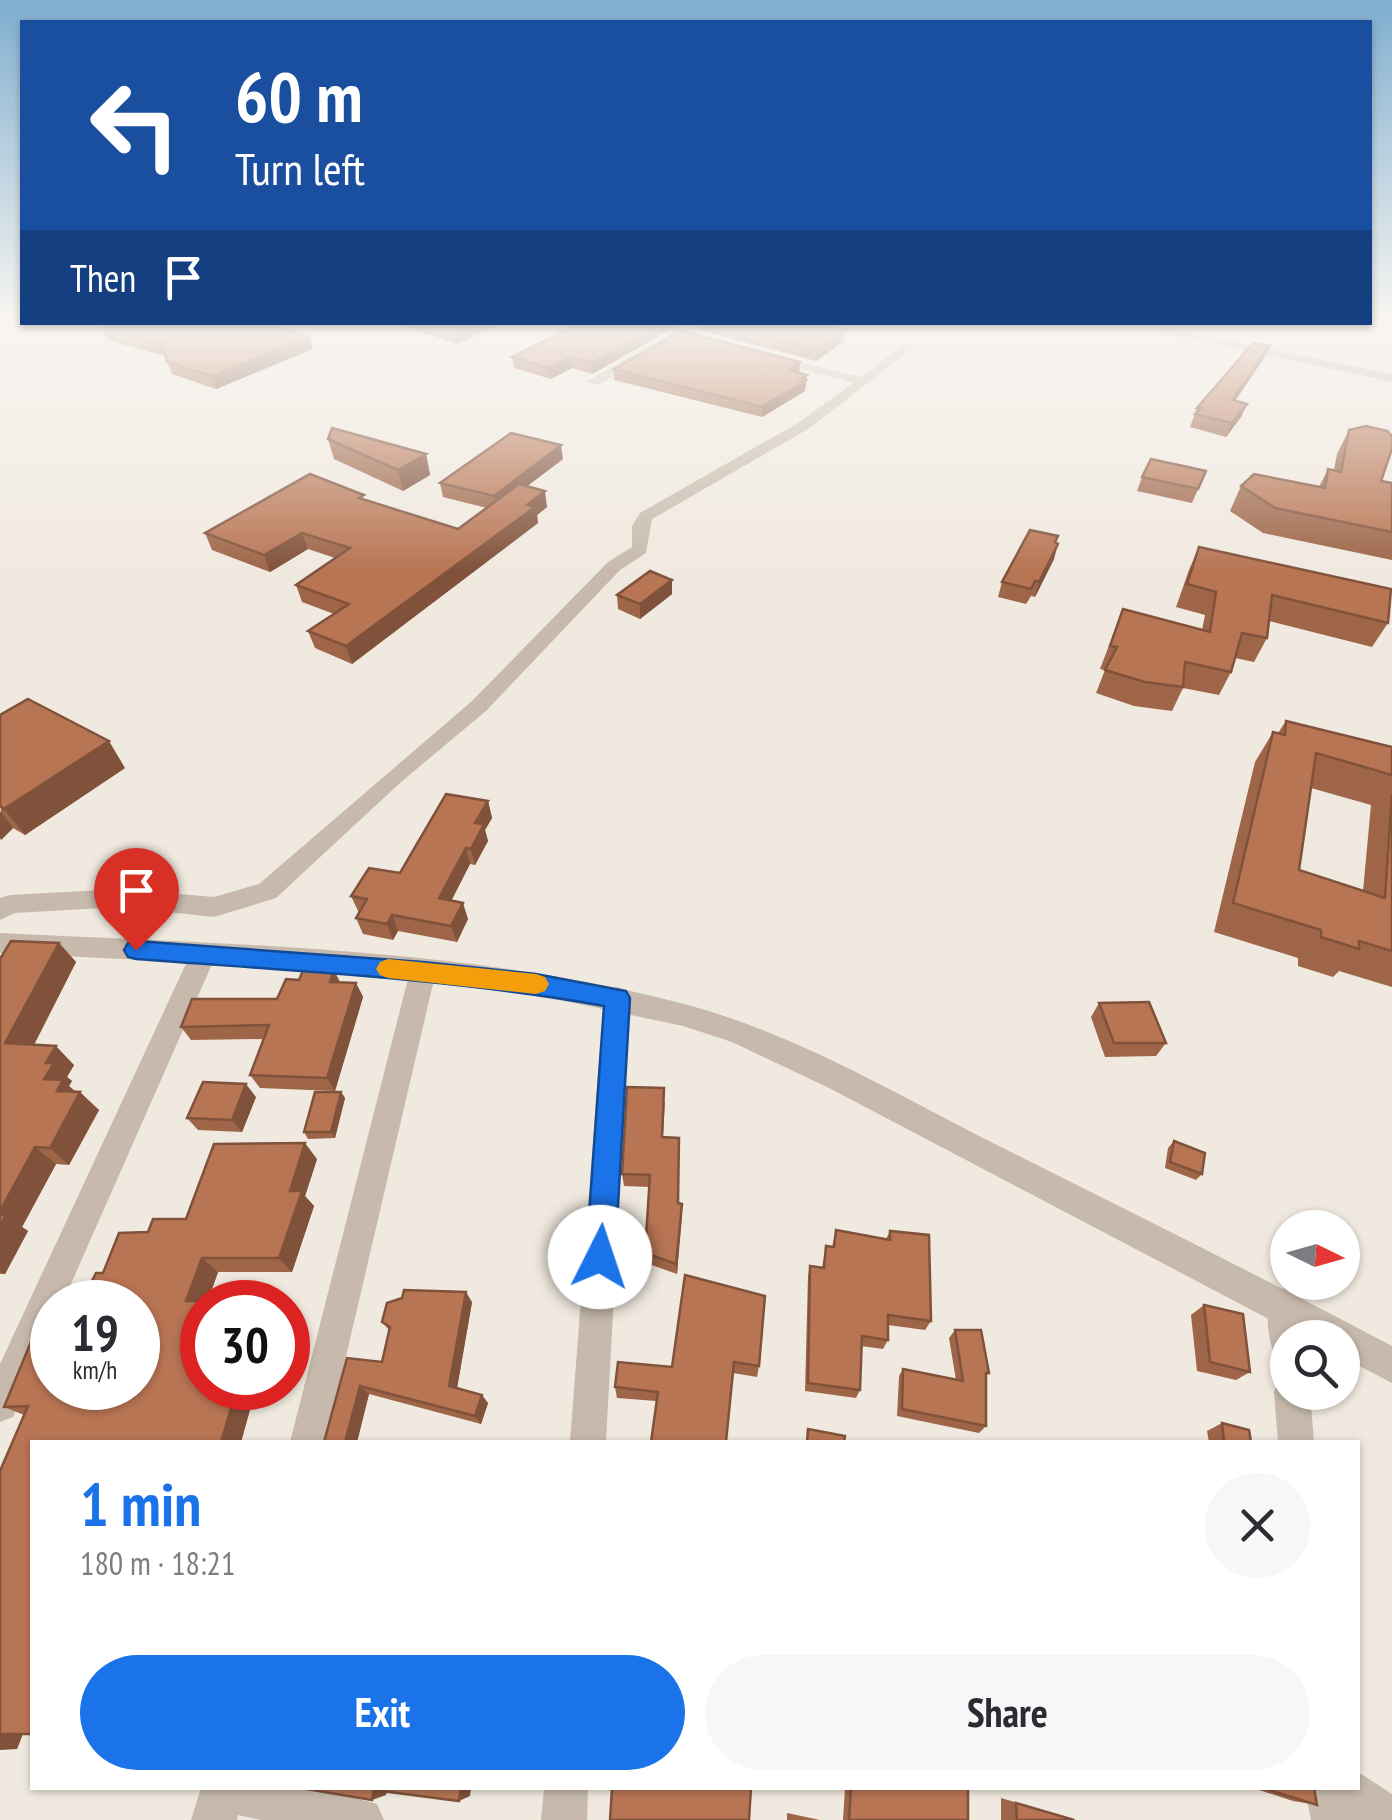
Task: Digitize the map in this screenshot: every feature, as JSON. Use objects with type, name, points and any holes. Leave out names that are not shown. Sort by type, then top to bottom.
[{"type":"street","points":[[0,910],[10,904],[122,898],[214,908],[267,891],[393,777],[429,751],[614,566],[640,549],[640,526],[646,516],[803,426],[835,402]]},
{"type":"street","points":[[0,943],[423,972],[536,984],[617,998],[756,1040],[1309,1320]]},
{"type":"street","points":[[0,1404],[204,954]]},
{"type":"street","points":[[308,1440],[423,972]]},
{"type":"street","points":[[588,1440],[617,998]]},
{"type":"street","points":[[1284,1306],[1285,1320]]},
{"type":"street","points":[[1360,1348],[1392,1366]]},
{"type":"street","points":[[1293,1410],[1296,1440]]},
{"type":"street","points":[[564,1820],[566,1790]]},
{"type":"street","points":[[1328,1790],[1334,1820]]},
{"type":"street","points":[[1345,1790],[1391,1820]]},
{"type":"street","points":[[220,1799],[362,1820]]},
{"type":"building","points":[[742,402],[770,402],[762,407]]},
{"type":"building","points":[[1202,402],[1247,404],[1232,423],[1195,414],[1201,408],[1197,408]]},
{"type":"building","points":[[1366,426],[1392,436],[1392,449],[1381,481],[1392,483],[1392,532],[1275,508],[1241,486],[1254,474],[1325,488],[1328,469],[1341,472],[1349,430]]},
{"type":"building","points":[[332,428],[426,454],[398,470],[328,439]]},
{"type":"building","points":[[511,433],[561,445],[494,496],[440,483]]},
{"type":"building","points":[[1151,459],[1206,471],[1198,489],[1142,477]]},
{"type":"building","points":[[310,474],[364,495],[359,498],[458,529],[519,484],[545,491],[527,505],[535,507],[346,646],[308,631],[349,604],[296,585],[350,548],[302,533],[264,555],[205,533]]},
{"type":"building","points":[[1030,530],[1058,536],[1058,544],[1039,582],[1035,581],[1031,589],[1002,582]]},
{"type":"building","points":[[1199,547],[1391,589],[1388,623],[1272,595],[1267,638],[1242,633],[1231,672],[1185,662],[1183,687],[1145,682],[1105,670],[1117,647],[1110,646],[1123,609],[1210,632],[1216,592],[1187,584]]},
{"type":"building","points":[[650,571],[672,580],[640,604],[617,595]]},
{"type":"building","points":[[28,699],[109,741],[4,809],[0,806],[0,715]]},
{"type":"building","points":[[1286,721],[1392,747],[1392,775],[1316,753],[1299,870],[1385,898],[1392,794],[1392,951],[1359,941],[1359,949],[1321,937],[1321,930],[1233,903],[1273,732],[1285,735]]},
{"type":"building","points":[[446,794],[488,801],[475,823],[484,824],[439,898],[463,903],[451,926],[392,915],[387,924],[356,918],[367,899],[351,896],[369,868],[400,873]]},
{"type":"building","points":[[11,941],[59,943],[5,1043],[56,1046],[46,1063],[54,1063],[44,1079],[63,1080],[57,1091],[80,1092],[50,1148],[35,1147],[0,1211],[0,959]]},
{"type":"building","points":[[304,968],[334,970],[330,982],[356,983],[327,1078],[250,1075],[269,1025],[181,1027],[192,999],[277,999],[286,979],[299,980]]},
{"type":"building","points":[[1149,1002],[1166,1043],[1114,1043],[1099,1003]]},
{"type":"building","points":[[203,1082],[246,1084],[232,1120],[187,1118]]},
{"type":"building","points":[[627,1087],[664,1088],[662,1137],[679,1138],[678,1203],[682,1204],[676,1264],[645,1253],[650,1175],[622,1174]]},
{"type":"building","points":[[315,1092],[341,1092],[331,1132],[304,1132]]},
{"type":"building","points":[[1174,1141],[1205,1153],[1202,1174],[1170,1162]]},
{"type":"building","points":[[305,1143],[290,1191],[302,1191],[279,1258],[202,1258],[194,1280],[180,1280],[180,1410],[230,1410],[222,1440],[30,1440],[30,1734],[0,1734],[0,1471],[28,1406],[4,1407],[30,1344],[30,1410],[160,1410],[160,1280],[92,1280],[96,1273],[103,1273],[119,1233],[148,1232],[153,1219],[186,1219],[214,1144]]},
{"type":"building","points":[[836,1230],[890,1240],[890,1231],[929,1235],[931,1321],[888,1315],[888,1340],[862,1336],[860,1390],[808,1383],[810,1266],[824,1268],[826,1246],[834,1247]]},
{"type":"building","points":[[685,1275],[765,1296],[759,1366],[734,1362],[726,1440],[651,1440],[658,1392],[615,1387],[618,1362],[672,1367]]},
{"type":"building","points":[[404,1290],[466,1292],[449,1386],[482,1395],[475,1416],[360,1386],[346,1440],[325,1440],[347,1358],[382,1362],[390,1327],[382,1322],[387,1303],[402,1298]]},
{"type":"building","points":[[1204,1305],[1243,1314],[1250,1372],[1210,1362]]},
{"type":"building","points":[[955,1330],[981,1330],[989,1373],[986,1426],[902,1409],[903,1369],[963,1381]]},
{"type":"building","points":[[1222,1423],[1249,1430],[1251,1440],[1224,1440]]},
{"type":"building","points":[[808,1429],[845,1436],[844,1440],[807,1440]]},
{"type":"building","points":[[313,1790],[374,1790],[372,1800]]},
{"type":"building","points":[[374,1790],[461,1790],[459,1801]]},
{"type":"building","points":[[612,1790],[751,1790],[749,1820],[610,1820]]},
{"type":"building","points":[[851,1790],[968,1790],[968,1820],[849,1820]]},
{"type":"building","points":[[1269,1790],[1314,1790],[1317,1805]]},
{"type":"building","points":[[1016,1803],[1074,1820],[1017,1820]]},
{"type":"slow traffic","points":[[388,969],[536,984]]},
{"type":"route","points":[[136,950],[423,972],[536,984],[617,998],[600,1257]]}]
